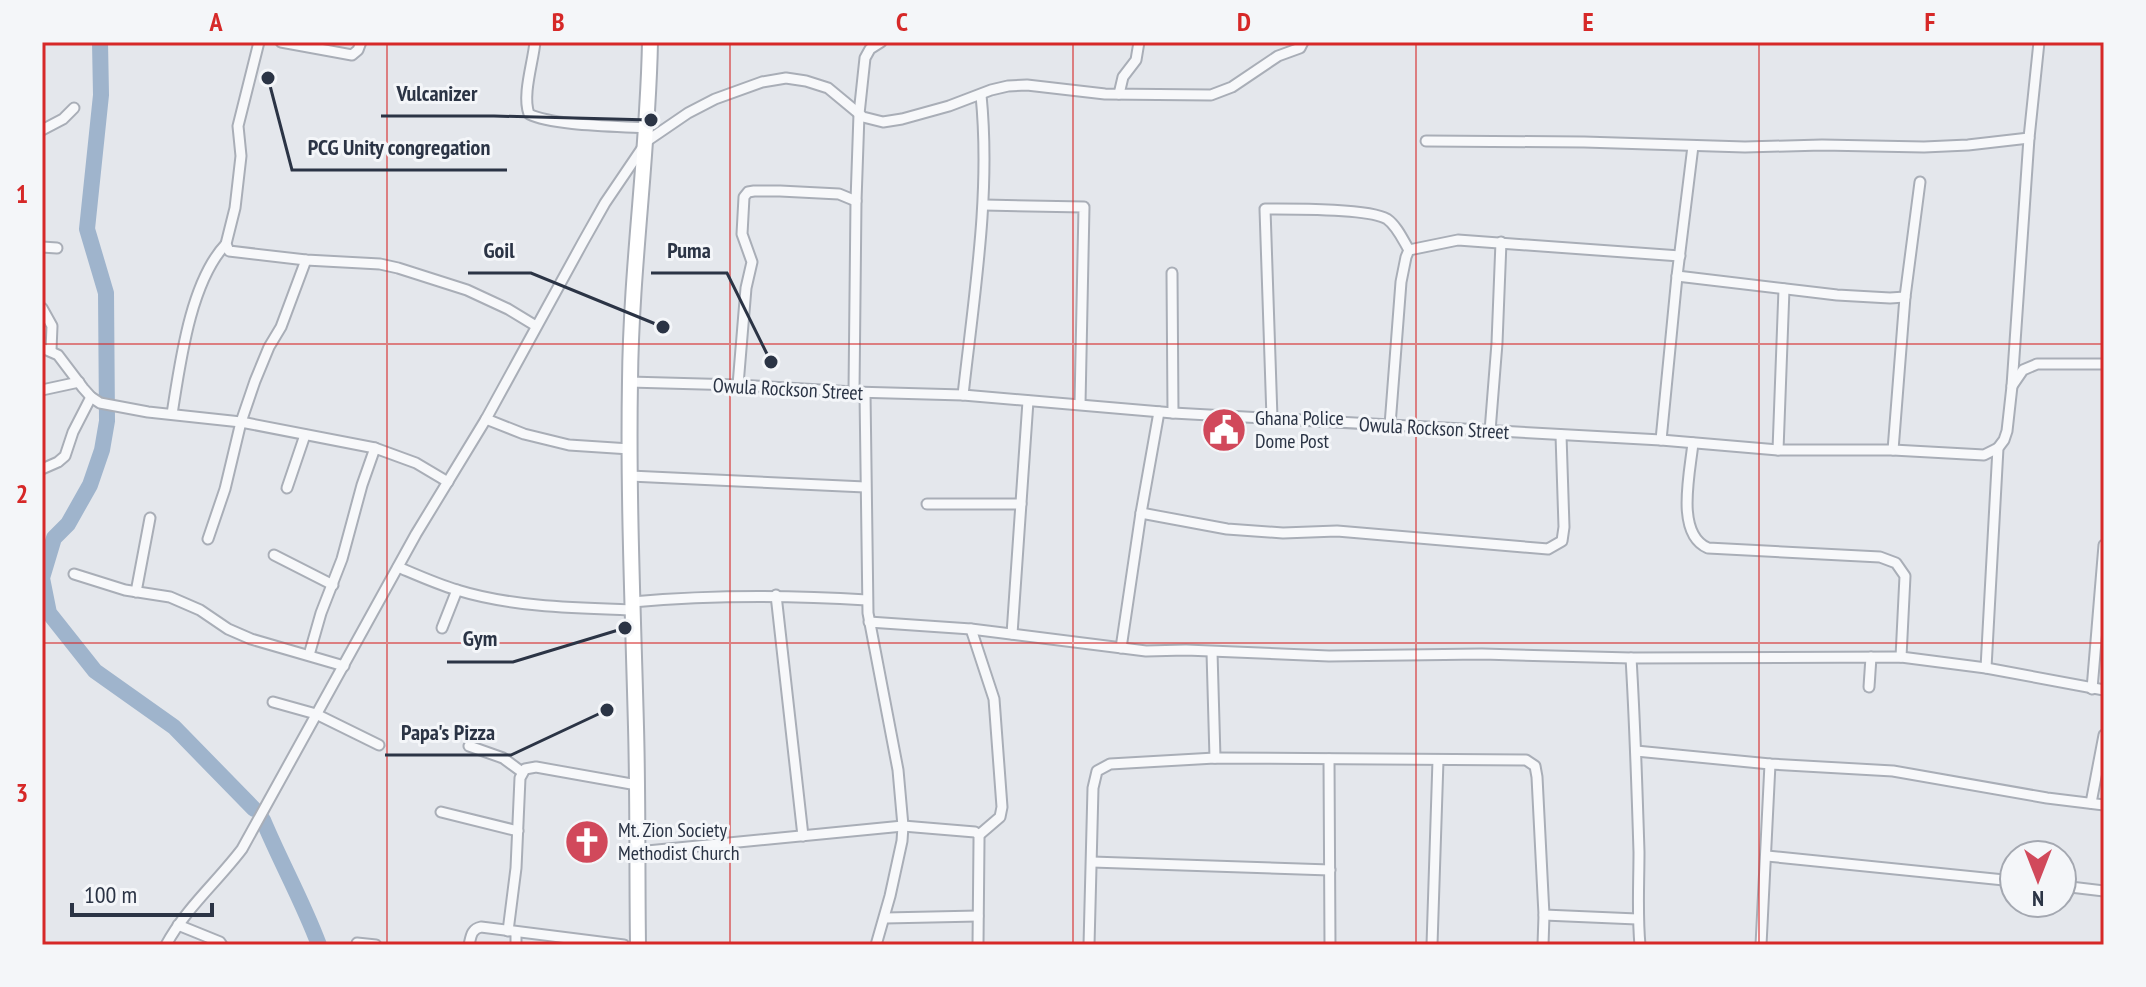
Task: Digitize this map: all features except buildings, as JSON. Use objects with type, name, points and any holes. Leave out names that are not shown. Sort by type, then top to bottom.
[{"type":"main road","points":[[638,945],[629,382],[632,298],[647,134],[650,42]]},
{"type":"street","points":[[172,414],[192,314],[209,268],[226,244],[240,179],[239,116],[259,42]]},
{"type":"street","points":[[281,42],[352,55],[361,42]]},
{"type":"street","points":[[535,42],[525,99],[529,114],[537,118],[647,134]]},
{"type":"street","points":[[876,945],[885,918],[903,826],[898,770],[869,622],[860,393],[856,201],[859,114],[865,58],[870,49],[881,42]]},
{"type":"street","points":[[1119,94],[1123,77],[1136,60],[1139,42]]},
{"type":"street","points":[[166,945],[178,925],[242,849],[398,567],[486,419],[605,203],[647,134],[715,99],[762,82],[786,78],[828,88],[859,114],[883,122],[949,106],[1008,86],[1119,94],[1211,95],[1232,87],[1278,56],[1300,48],[1303,42]]},
{"type":"street","points":[[1986,668],[1998,448],[2007,431],[2012,386],[2029,138],[2039,42]]},
{"type":"street","points":[[963,395],[984,205],[981,95]]},
{"type":"street","points":[[42,130],[63,119],[74,108]]},
{"type":"street","points":[[1426,141],[1924,147],[2029,138]]},
{"type":"street","points":[[1661,440],[1693,146]]},
{"type":"street","points":[[1893,450],[1905,297],[1920,182]]},
{"type":"street","points":[[738,385],[746,288],[752,262],[742,234],[744,197],[754,191],[780,191],[839,194],[856,201]]},
{"type":"street","points":[[984,205],[1084,207],[1080,404]]},
{"type":"street","points":[[1272,418],[1265,209],[1326,210],[1381,216],[1394,226],[1409,250]]},
{"type":"street","points":[[1390,425],[1401,282],[1409,250],[1458,240],[1680,256]]},
{"type":"street","points":[[1490,431],[1501,242]]},
{"type":"street","points":[[226,244],[229,251],[236,253],[398,268],[467,290],[536,326]]},
{"type":"street","points":[[42,247],[57,248]]},
{"type":"street","points":[[208,539],[255,381],[281,327],[306,260]]},
{"type":"street","points":[[1172,273],[1173,413]]},
{"type":"street","points":[[1677,276],[1837,295],[1905,297]]},
{"type":"street","points":[[1778,450],[1784,289]]},
{"type":"street","points":[[42,308],[52,326],[46,349],[66,364],[95,400],[121,408],[241,422],[375,448],[416,463],[448,482]]},
{"type":"street","points":[[2012,386],[2023,370],[2037,364],[2104,364]]},
{"type":"street","points":[[42,390],[79,382]]},
{"type":"street","name":"Owula Rockson Street","points":[[629,382],[963,395],[1173,413],[1661,440],[1778,450],[1893,450],[1984,455],[1998,448]]},
{"type":"street","points":[[42,469],[65,456],[73,432],[95,400]]},
{"type":"street","points":[[1012,634],[1028,401]]},
{"type":"street","points":[[1121,648],[1159,412]]},
{"type":"street","points":[[486,419],[524,434],[569,445],[630,449]]},
{"type":"street","points":[[287,488],[305,435]]},
{"type":"street","points":[[1141,513],[1227,529],[1283,533],[1337,531],[1548,549],[1562,541],[1564,527],[1561,435]]},
{"type":"street","points":[[1693,443],[1688,525],[1699,544],[1708,548],[1880,557],[1896,563],[1905,576],[1901,657]]},
{"type":"street","points":[[309,655],[375,448]]},
{"type":"street","points":[[630,476],[865,487]]},
{"type":"street","points":[[927,504],[1021,504]]},
{"type":"street","points":[[136,592],[150,518]]},
{"type":"street","points":[[2092,689],[2104,545]]},
{"type":"street","points":[[274,555],[333,585]]},
{"type":"street","points":[[398,567],[457,590],[538,605],[632,606],[690,597],[776,595],[867,600]]},
{"type":"street","points":[[74,574],[125,590],[170,597],[251,639],[344,666]]},
{"type":"street","points":[[442,628],[457,590]]},
{"type":"street","points":[[776,595],[803,836]]},
{"type":"street","points":[[869,622],[971,629],[1121,648],[1329,656],[1901,657],[1986,668],[2104,690]]},
{"type":"street","points":[[971,629],[994,699],[1002,807],[1000,817],[979,835],[978,945]]},
{"type":"street","points":[[1212,652],[1215,758]]},
{"type":"street","points":[[1869,687],[1871,657]]},
{"type":"street","points":[[1631,658],[1640,945]]},
{"type":"street","points":[[273,702],[316,714],[379,745]]},
{"type":"street","points":[[2091,803],[2104,735]]},
{"type":"street","points":[[469,746],[503,758],[522,772]]},
{"type":"street","points":[[1636,751],[1770,764],[1893,771],[2104,805]]},
{"type":"street","points":[[1089,945],[1093,788],[1097,771],[1110,764],[1215,758],[1526,760],[1535,766],[1537,777],[1543,945]]},
{"type":"street","points":[[1329,759],[1330,945]]},
{"type":"street","points":[[1432,945],[1438,760]]},
{"type":"street","points":[[1761,945],[1770,764]]},
{"type":"street","points":[[522,772],[536,767],[637,785]]},
{"type":"street","points":[[516,945],[512,932],[522,772]]},
{"type":"street","points":[[441,812],[518,831]]},
{"type":"street","points":[[637,852],[903,826],[975,832],[979,835]]},
{"type":"street","points":[[1767,856],[1998,879]]},
{"type":"street","points":[[1092,862],[1330,870]]},
{"type":"street","points":[[2078,888],[2104,891]]},
{"type":"street","points":[[1544,915],[1637,919]]},
{"type":"street","points":[[885,918],[978,916]]},
{"type":"street","points":[[178,925],[222,945]]},
{"type":"street","points":[[469,945],[476,928],[624,945]]},
{"type":"street","points":[[357,943],[376,945]]},
{"type":"waterway","points":[[100,42],[101,95],[87,229],[106,293],[107,421],[102,450],[90,485],[68,524],[54,538],[42,578],[49,613],[95,671],[174,727],[254,809]]},
{"type":"waterway","points":[[263,820],[319,945]]},
{"type":"place","name":"PCG Unity congregation","points":[[268,78]]},
{"type":"place","name":"Vulcanizer","points":[[651,120]]},
{"type":"place","name":"Goil","points":[[663,327]]},
{"type":"place","name":"Puma","points":[[771,362]]},
{"type":"place","name":"Ghana Police Dome Post","points":[[1224,430]]},
{"type":"place","name":"Gym","points":[[625,628]]},
{"type":"place","name":"Papa's Pizza","points":[[607,710]]},
{"type":"place","name":"Mt. Zion Society Methodist Church","points":[[587,842]]}]
